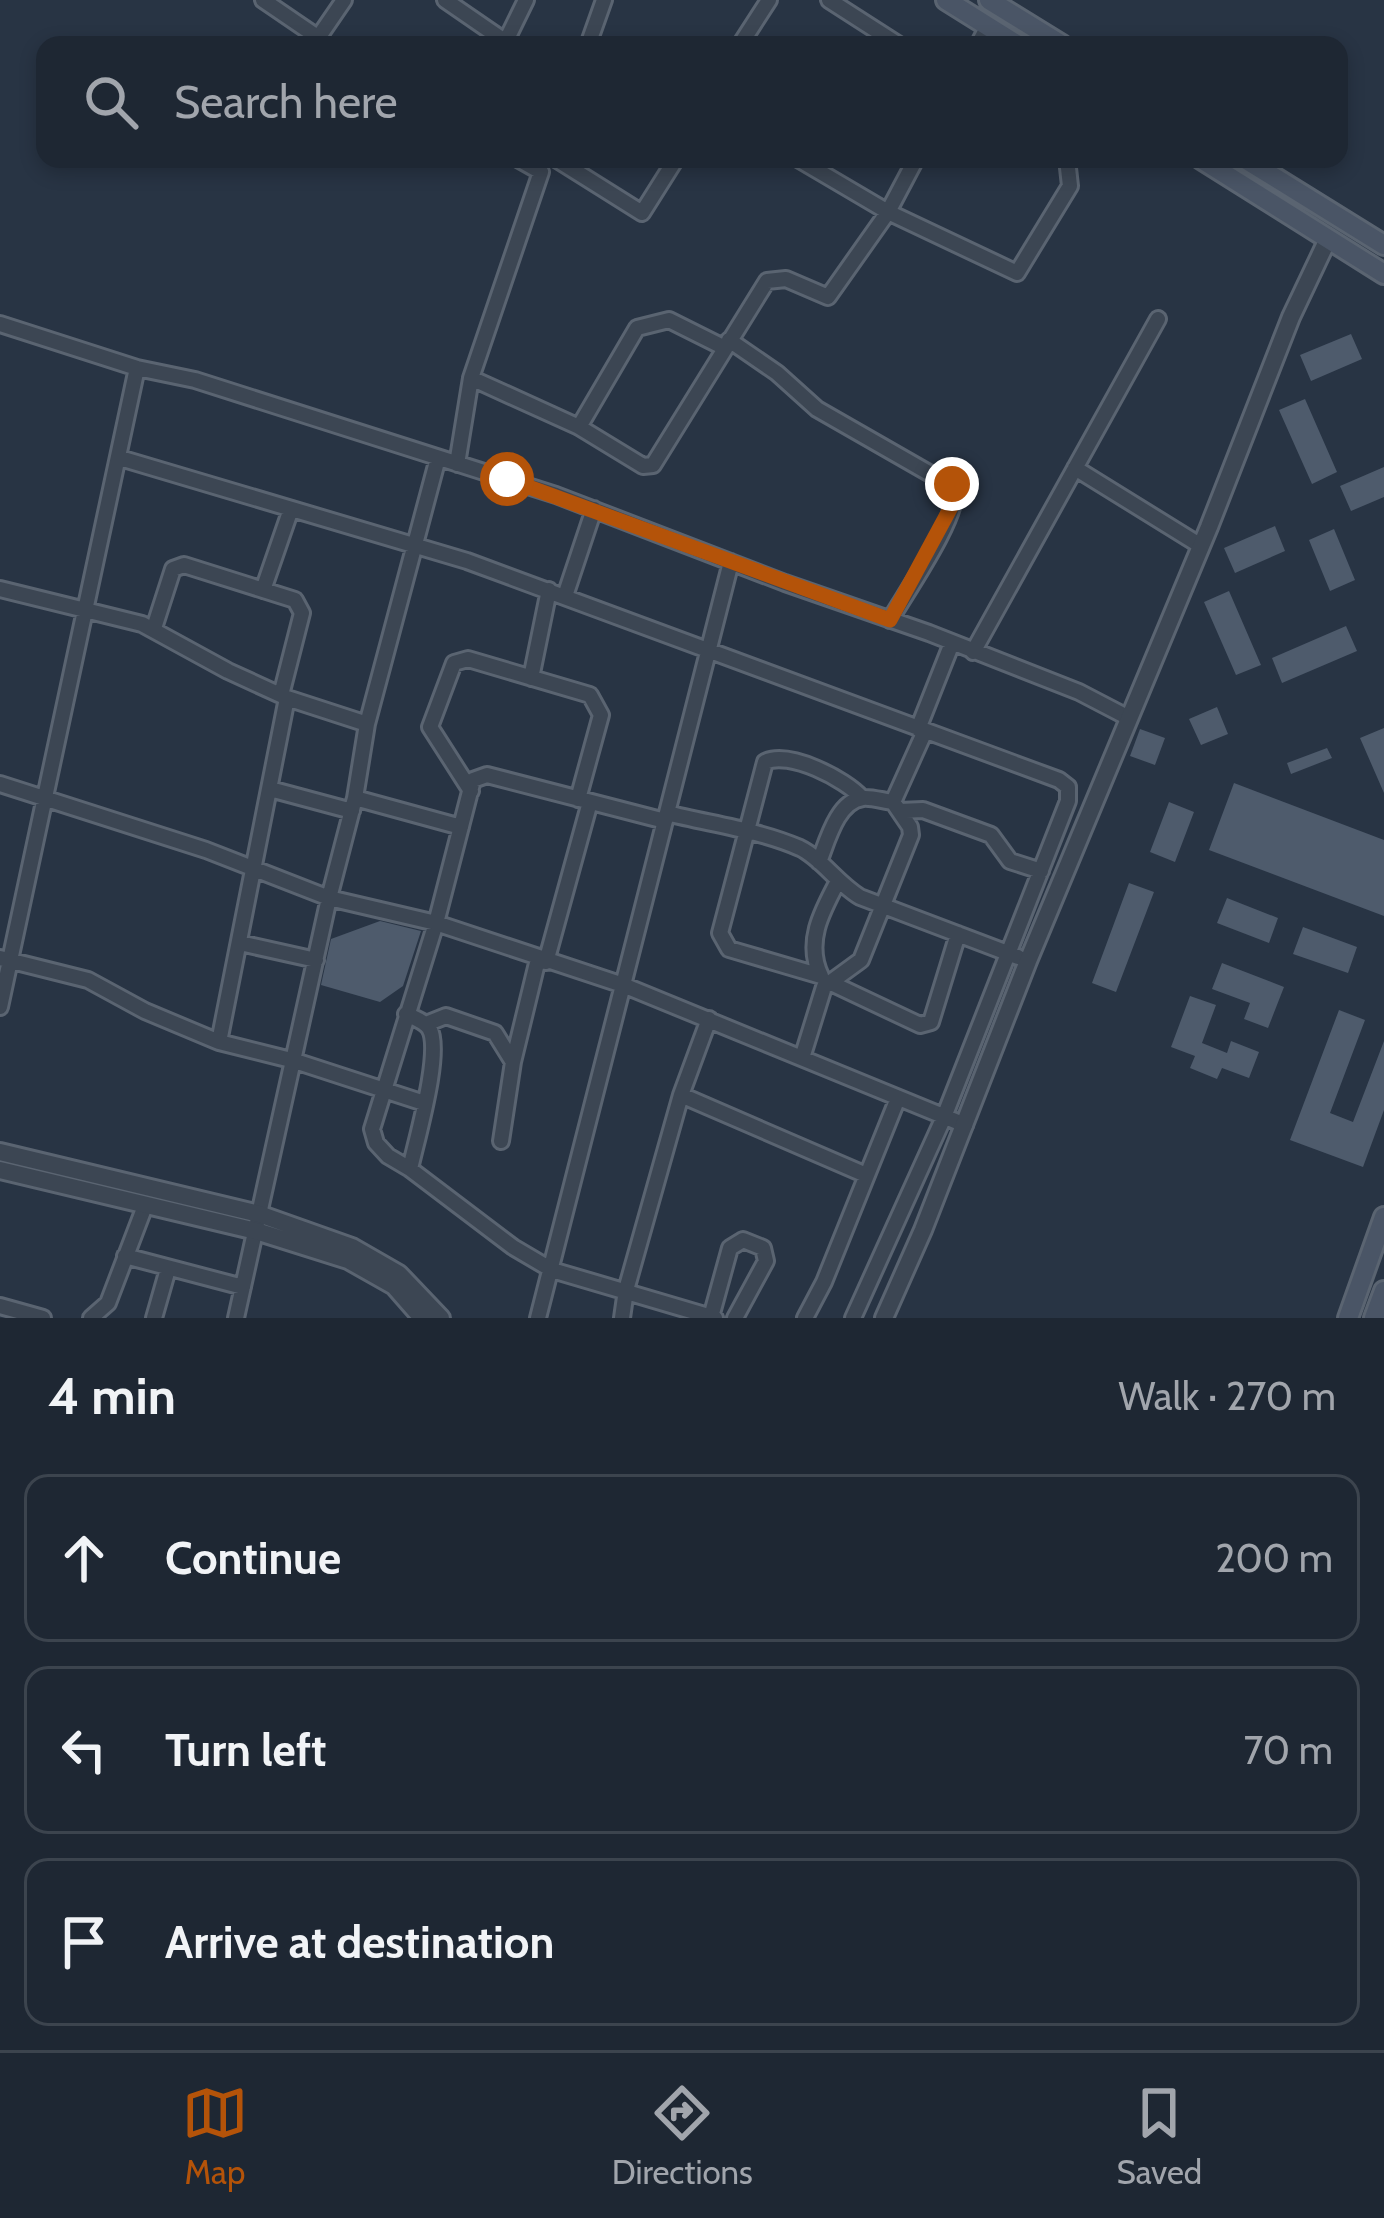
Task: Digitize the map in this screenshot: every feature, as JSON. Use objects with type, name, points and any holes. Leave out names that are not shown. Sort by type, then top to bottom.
[{"type":"main road","points":[[946,0],[1004,36]]},
{"type":"main road","points":[[988,0],[1046,36]]},
{"type":"main road","points":[[1215,168],[1384,274]]},
{"type":"main road","points":[[1260,168],[1384,245]]},
{"type":"main road","points":[[1348,1318],[1384,1217]]},
{"type":"main road","points":[[1374,1318],[1384,1292]]},
{"type":"street","points":[[262,0],[314,36]]},
{"type":"street","points":[[326,36],[344,0]]},
{"type":"street","points":[[446,0],[494,36]]},
{"type":"street","points":[[509,36],[526,0]]},
{"type":"street","points":[[591,36],[604,0]]},
{"type":"street","points":[[746,36],[769,0]]},
{"type":"street","points":[[829,0],[885,36]]},
{"type":"street","points":[[983,36],[988,26]]},
{"type":"street","points":[[457,464],[471,378],[542,168]]},
{"type":"street","points":[[570,168],[639,213],[646,210],[671,168]]},
{"type":"street","points":[[813,168],[888,212],[1017,273],[1070,186],[1068,168]]},
{"type":"street","points":[[471,378],[579,427],[643,466],[652,465],[750,304],[772,278],[786,279],[825,297],[832,294],[888,212],[911,168]]},
{"type":"street","points":[[853,1318],[1127,717],[1328,238]]},
{"type":"street","points":[[973,652],[1158,319]]},
{"type":"street","points":[[579,427],[637,328],[669,320],[727,344],[777,373],[817,409],[955,488],[957,496],[945,522],[890,620]]},
{"type":"street","points":[[0,324],[136,368],[195,380],[594,509],[1079,692],[1127,717]]},
{"type":"street","points":[[0,1006],[5,959],[46,799],[136,368]]},
{"type":"street","points":[[120,458],[549,590],[1068,787],[1068,801],[1041,871],[1019,958],[965,1125],[884,1318]]},
{"type":"street","points":[[236,1318],[328,898],[354,804],[367,724],[438,458]]},
{"type":"street","points":[[1075,468],[1201,546]]},
{"type":"street","points":[[263,590],[291,509]]},
{"type":"street","points":[[565,596],[594,509]]},
{"type":"street","points":[[538,1318],[731,562]]},
{"type":"street","points":[[154,628],[173,569],[184,565],[295,600],[302,613],[219,1042]]},
{"type":"street","points":[[0,589],[154,628],[227,671],[367,724]]},
{"type":"street","points":[[531,677],[549,590]]},
{"type":"street","points":[[825,982],[861,960],[910,835],[896,807],[952,643]]},
{"type":"street","points":[[471,791],[430,727],[454,663],[468,659],[590,695],[601,715],[584,800],[513,1062],[501,1141]]},
{"type":"street","points":[[958,934],[931,1022],[920,1025],[825,982],[729,949],[721,933],[765,762],[773,758],[846,781],[862,798],[923,810],[991,836],[1010,861],[1041,871]]},
{"type":"street","points":[[735,1318],[766,1261],[763,1248],[743,1240],[730,1248],[713,1317],[688,1315],[626,1290],[553,1270],[513,1247],[376,1143],[372,1129],[382,1089],[436,922],[473,780],[487,775],[798,847],[837,883],[882,906],[1019,958]]},
{"type":"street","points":[[0,784],[125,822],[328,898],[436,922],[623,985],[965,1125]]},
{"type":"street","points":[[270,789],[461,827]]},
{"type":"street","points":[[819,862],[836,820],[849,803],[862,798]]},
{"type":"street","points":[[802,1058],[825,982],[812,952],[821,914],[837,883]]},
{"type":"street","points":[[240,943],[316,960]]},
{"type":"street","points":[[5,959],[88,980],[145,1011],[219,1042],[424,1103]]},
{"type":"street","points":[[406,1014],[427,1024],[433,1034],[410,1169]]},
{"type":"street","points":[[427,1024],[446,1016],[495,1033],[513,1062]]},
{"type":"street","points":[[622,1318],[681,1095],[709,1019]]},
{"type":"street","points":[[681,1095],[866,1175]]},
{"type":"street","points":[[805,1318],[898,1098]]},
{"type":"street","points":[[0,1152],[368,1256],[399,1274],[441,1318]]},
{"type":"street","points":[[0,1170],[145,1206],[257,1223],[347,1260],[394,1286],[422,1318]]},
{"type":"street","points":[[92,1318],[108,1303],[145,1206]]},
{"type":"street","points":[[125,1256],[243,1287]]},
{"type":"street","points":[[154,1318],[168,1269]]},
{"type":"street","points":[[0,1306],[43,1318]]},
{"type":"building","points":[[1351,334],[1362,359],[1311,381],[1300,355]]},
{"type":"building","points":[[1305,399],[1337,472],[1312,484],[1279,410]]},
{"type":"building","points":[[1384,467],[1384,497],[1351,511],[1340,486]]},
{"type":"building","points":[[1275,526],[1285,551],[1235,573],[1224,548]]},
{"type":"building","points":[[1334,529],[1355,580],[1330,591],[1309,540]]},
{"type":"building","points":[[1229,591],[1261,665],[1236,675],[1204,602]]},
{"type":"building","points":[[1346,626],[1357,651],[1282,683],[1272,658]]},
{"type":"building","points":[[1217,707],[1228,734],[1201,745],[1189,719]]},
{"type":"building","points":[[1384,728],[1384,793],[1360,738]]},
{"type":"building","points":[[1140,729],[1165,738],[1155,765],[1130,756]]},
{"type":"building","points":[[1327,748],[1332,758],[1291,774],[1287,763]]},
{"type":"building","points":[[1234,783],[1384,840],[1384,916],[1209,850]]},
{"type":"building","points":[[1169,802],[1194,812],[1175,862],[1150,852]]},
{"type":"building","points":[[1129,883],[1154,892],[1116,992],[1092,983]]},
{"type":"building","points":[[1227,898],[1278,918],[1269,943],[1217,923]]},
{"type":"building","points":[[380,921],[421,931],[403,986],[380,1002],[321,985],[331,939]]},
{"type":"building","points":[[1303,927],[1357,947],[1348,973],[1293,954]]},
{"type":"building","points":[[1222,963],[1284,987],[1268,1028],[1244,1019],[1250,1003],[1212,989]]},
{"type":"building","points":[[1190,996],[1216,1005],[1202,1043],[1227,1053],[1231,1041],[1259,1052],[1249,1078],[1222,1068],[1217,1079],[1190,1068],[1195,1056],[1171,1047]]},
{"type":"building","points":[[1339,1010],[1365,1020],[1330,1113],[1353,1122],[1384,1041],[1384,1110],[1363,1167],[1290,1140]]},
{"type":"route","points":[[507,479],[890,620],[957,496],[952,484]]}]
